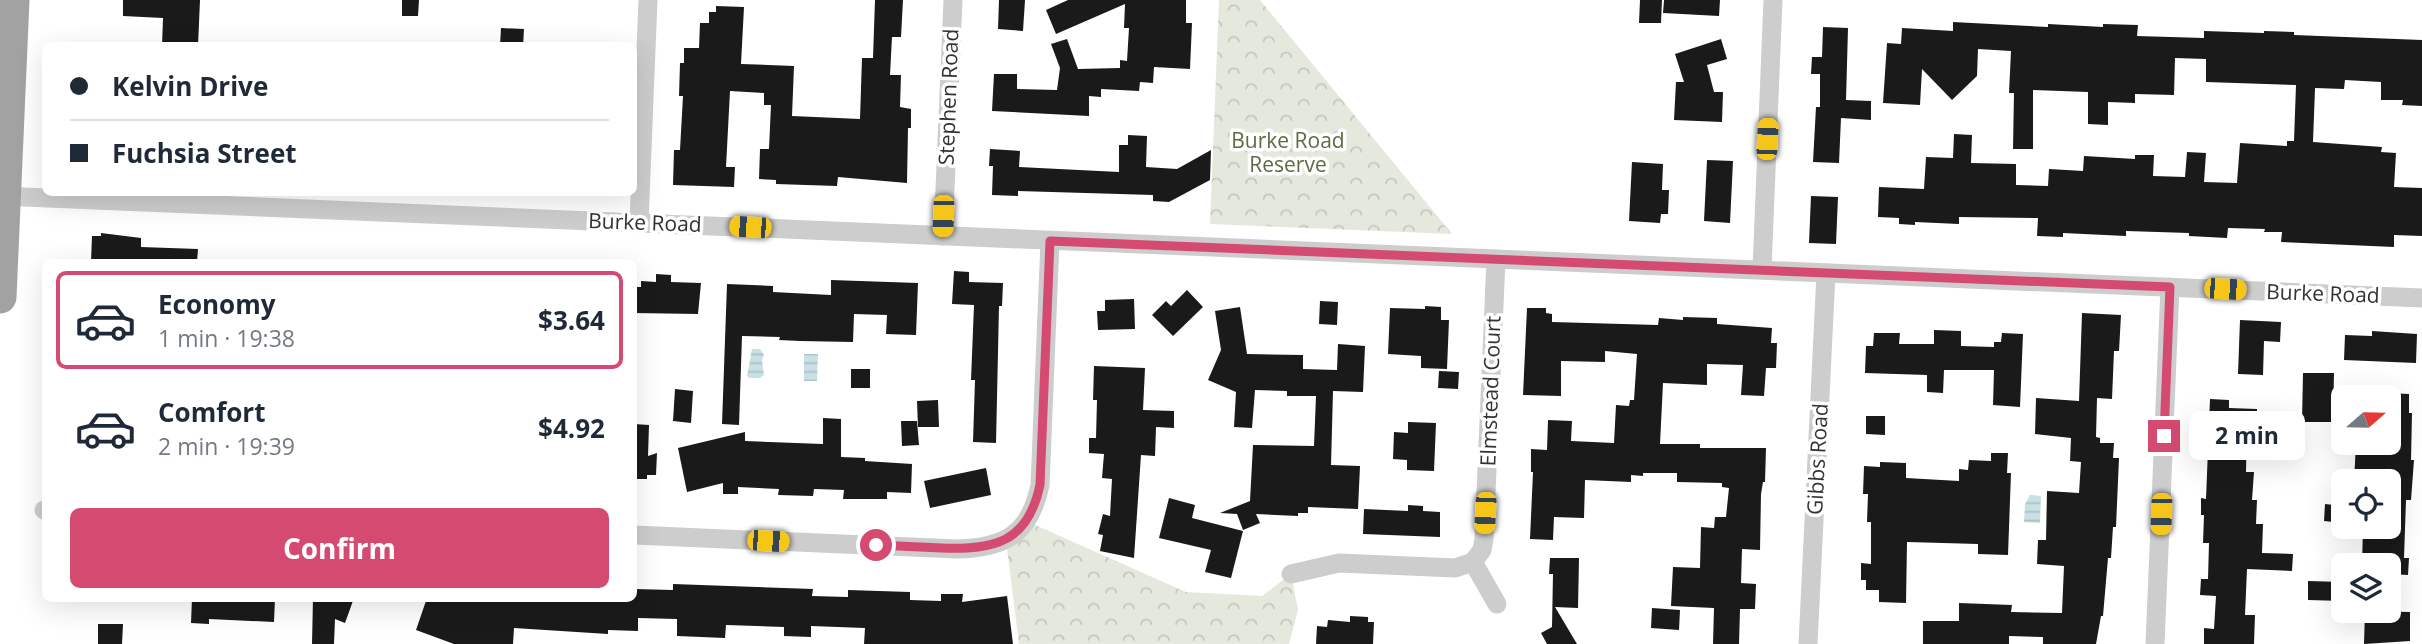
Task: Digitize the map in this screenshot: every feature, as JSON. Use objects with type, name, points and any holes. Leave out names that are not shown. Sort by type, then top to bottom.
[{"type":"highway","points":[[0,297],[2,196],[13,0]]},
{"type":"street","points":[[639,222],[648,0]]},
{"type":"street","name":"Stephen Road","points":[[943,236],[953,0]]},
{"type":"street","points":[[1762,269],[1773,0]]},
{"type":"street","name":"Burke Road","points":[[2,196],[2422,298]]},
{"type":"street","points":[[637,535],[965,549],[991,547],[1017,533],[1030,516],[1040,485],[1050,241]]},
{"type":"street","name":"Elmstead Court","points":[[1473,562],[1482,550],[1484,539],[1496,259]]},
{"type":"street","name":"Gibbs Road","points":[[1808,644],[1826,273]]},
{"type":"street","points":[[2155,644],[2170,287]]},
{"type":"street","points":[[1291,573],[1339,564],[1455,568],[1473,562],[1497,604]]},
{"type":"green space","name":"Burke Road Reserve","points":[[1219,0],[1260,0],[1452,234],[1210,224]]},
{"type":"green space","points":[[1026,521],[1186,592],[1262,596],[1291,574],[1298,610],[1289,644],[1019,644],[1006,541]]},
{"type":"water","points":[[752,349],[760,349],[764,355],[764,375],[760,378],[747,376]]},
{"type":"water","points":[[804,354],[818,354],[817,381],[804,381]]},
{"type":"water","points":[[2030,495],[2041,496],[2040,523],[2024,522],[2025,504]]},
{"type":"building","points":[[123,0],[200,0],[198,42],[162,42],[163,18],[123,16]]},
{"type":"building","points":[[402,0],[419,0],[418,16],[402,16]]},
{"type":"building","points":[[875,0],[903,0],[901,37],[892,37],[890,75],[901,75],[900,107],[911,109],[907,183],[838,177],[837,186],[776,184],[776,180],[759,179],[760,149],[769,149],[771,105],[764,105],[764,93],[730,91],[726,167],[735,167],[734,187],[673,185],[674,150],[680,150],[683,96],[679,96],[680,63],[684,63],[684,48],[699,48],[700,23],[709,23],[709,12],[716,12],[716,6],[744,7],[741,64],[794,66],[792,116],[860,119],[862,58],[873,58]]},
{"type":"building","points":[[999,0],[1025,0],[1023,31],[998,29]]},
{"type":"building","points":[[1068,0],[1186,0],[1186,23],[1192,23],[1190,69],[1154,67],[1153,83],[1140,82],[1139,91],[1101,89],[1101,97],[1089,96],[1089,116],[992,111],[994,74],[1017,74],[1017,89],[1057,90],[1060,68],[1051,44],[1067,39],[1078,69],[1120,68],[1120,60],[1127,61],[1129,28],[1124,28],[1125,4],[1056,34],[1046,10]]},
{"type":"building","points":[[1640,0],[1662,0],[1661,23],[1639,23]]},
{"type":"building","points":[[1664,0],[1720,0],[1719,16],[1663,13]]},
{"type":"building","points":[[1953,22],[2048,27],[2048,24],[2103,27],[2103,24],[2138,25],[2137,36],[2204,38],[2204,31],[2264,31],[2294,32],[2294,35],[2422,40],[2422,106],[2402,105],[2403,100],[2381,100],[2381,82],[2345,80],[2344,89],[2315,88],[2313,142],[2382,147],[2381,152],[2396,153],[2394,187],[2422,188],[2422,236],[2394,235],[2394,247],[2281,242],[2282,232],[2264,232],[2265,229],[2228,228],[2227,238],[2189,236],[2189,233],[2126,231],[2126,236],[2063,233],[2063,237],[2037,236],[2038,218],[1959,217],[1959,224],[1915,222],[1915,225],[1899,224],[1899,218],[1878,217],[1879,187],[1924,189],[1926,157],[1953,158],[1954,134],[1972,135],[1971,163],[2016,164],[2016,185],[2048,186],[2049,169],[2083,171],[2084,156],[2135,159],[2135,155],[2154,155],[2153,176],[2185,177],[2187,152],[2206,153],[2204,182],[2237,183],[2240,143],[2287,146],[2287,141],[2294,141],[2296,85],[2206,82],[2206,59],[2175,58],[2174,95],[2135,94],[2135,103],[2108,102],[2108,125],[2088,124],[2088,92],[2033,90],[2033,149],[2013,149],[2014,93],[2009,93],[2011,51],[1978,49],[1977,76],[1952,100],[1922,69],[1920,105],[1883,103],[1887,43],[1901,44],[1902,28],[1953,31]]},
{"type":"building","points":[[1823,27],[1848,28],[1846,100],[1871,101],[1871,120],[1841,118],[1839,163],[1813,162],[1816,107],[1820,107],[1820,74],[1811,74],[1812,57],[1822,57]]},
{"type":"building","points":[[501,28],[524,29],[523,42],[500,42]]},
{"type":"building","points":[[1721,39],[1727,59],[1707,65],[1714,92],[1723,92],[1722,122],[1674,120],[1676,82],[1684,82],[1675,54]]},
{"type":"building","points":[[1128,135],[1147,136],[1146,167],[1177,169],[1211,150],[1210,180],[1169,202],[1153,201],[1153,195],[1018,191],[1018,196],[992,195],[993,166],[989,166],[990,149],[1020,151],[1019,167],[1119,172],[1119,145],[1128,145]]},
{"type":"building","points":[[1707,160],[1733,161],[1730,223],[1704,221]]},
{"type":"building","points":[[1632,162],[1663,164],[1662,190],[1669,190],[1668,214],[1661,214],[1660,223],[1629,221]]},
{"type":"building","points":[[1811,196],[1838,197],[1836,244],[1809,243]]},
{"type":"building","points":[[101,233],[141,238],[141,247],[198,249],[197,259],[91,259],[92,236],[101,236]]},
{"type":"building","points":[[954,271],[969,272],[969,282],[1003,283],[1002,306],[999,306],[996,443],[973,442],[975,380],[971,380],[974,305],[952,304]]},
{"type":"building","points":[[656,274],[671,275],[671,282],[701,283],[698,314],[637,313],[637,287],[641,287],[641,281],[656,282]]},
{"type":"building","points":[[831,280],[918,283],[916,335],[886,334],[887,315],[854,314],[853,342],[742,336],[739,425],[722,424],[727,284],[773,286],[773,292],[831,295]]},
{"type":"building","points":[[1187,290],[1203,307],[1173,336],[1152,315],[1166,301],[1171,306]]},
{"type":"building","points":[[1134,299],[1135,329],[1098,330],[1097,311],[1105,311],[1105,300]]},
{"type":"building","points":[[1320,301],[1338,302],[1337,325],[1319,324]]},
{"type":"building","points":[[1425,306],[1441,307],[1441,320],[1449,320],[1447,369],[1421,368],[1421,356],[1388,354],[1390,308],[1425,309]]},
{"type":"building","points":[[1240,307],[1247,354],[1303,355],[1303,369],[1337,370],[1338,344],[1365,346],[1363,392],[1333,391],[1331,465],[1360,466],[1358,509],[1308,507],[1308,513],[1298,513],[1298,516],[1256,514],[1260,523],[1243,530],[1237,514],[1220,513],[1250,501],[1253,445],[1314,446],[1316,396],[1287,396],[1287,391],[1255,390],[1252,428],[1234,427],[1236,392],[1208,380],[1221,350],[1215,311]]},
{"type":"building","points":[[1527,308],[1546,308],[1546,313],[1552,314],[1552,322],[1658,325],[1659,318],[1683,320],[1683,317],[1717,318],[1717,324],[1772,328],[1771,343],[1777,343],[1776,368],[1766,368],[1764,396],[1741,395],[1743,365],[1707,364],[1707,385],[1663,383],[1660,444],[1700,444],[1700,448],[1766,448],[1765,482],[1761,494],[1760,550],[1742,549],[1741,583],[1756,584],[1755,609],[1740,609],[1739,644],[1713,644],[1714,608],[1671,606],[1673,567],[1700,568],[1701,527],[1714,528],[1715,517],[1726,517],[1729,488],[1722,487],[1722,483],[1677,482],[1677,473],[1631,475],[1631,482],[1585,480],[1584,518],[1554,517],[1553,540],[1530,539],[1533,472],[1531,449],[1547,450],[1548,420],[1572,421],[1571,441],[1614,443],[1616,405],[1629,406],[1630,400],[1634,400],[1637,354],[1605,351],[1605,362],[1561,361],[1561,396],[1523,395]]},
{"type":"building","points":[[2082,313],[2121,315],[2119,351],[2114,351],[2112,399],[2097,398],[2096,437],[2100,438],[2100,443],[2114,443],[2113,458],[2119,458],[2116,527],[2113,527],[2103,616],[2096,644],[2043,644],[2043,637],[2009,636],[2009,644],[1923,644],[1923,621],[1959,621],[1959,603],[2012,605],[2011,612],[2062,613],[2064,566],[2037,564],[2038,540],[2046,540],[2047,491],[2079,493],[2081,462],[2070,461],[2071,438],[2035,434],[2036,398],[2079,401]]},
{"type":"building","points":[[2240,320],[2281,322],[2280,342],[2264,341],[2263,375],[2238,374]]},
{"type":"building","points":[[1934,330],[1961,331],[1961,346],[1994,347],[1994,342],[2001,342],[2002,333],[2023,334],[2020,407],[1993,405],[1994,370],[1944,370],[1943,393],[1927,392],[1927,375],[1865,373],[1866,346],[1873,346],[1874,333],[1900,333],[1899,344],[1934,344]]},
{"type":"building","points":[[2372,331],[2417,334],[2416,363],[2344,360],[2345,335],[2372,336]]},
{"type":"building","points":[[1094,366],[1145,368],[1143,410],[1174,411],[1174,428],[1156,427],[1155,456],[1141,455],[1134,558],[1100,551],[1103,535],[1098,534],[1103,514],[1110,516],[1112,479],[1102,478],[1104,454],[1089,453],[1089,438],[1096,438]]},
{"type":"building","points":[[851,369],[870,369],[870,388],[851,388]]},
{"type":"building","points":[[1439,371],[1459,372],[1458,389],[1438,388]]},
{"type":"building","points":[[2303,373],[2334,373],[2334,385],[2331,385],[2331,422],[2302,422]]},
{"type":"building","points":[[675,389],[693,391],[691,423],[673,421]]},
{"type":"building","points":[[2401,394],[2409,394],[2409,413],[2412,413],[2411,460],[2414,460],[2411,500],[2406,500],[2404,558],[2409,558],[2408,575],[2401,575],[2401,553],[2362,553],[2363,539],[2401,539],[2401,469],[2355,469],[2355,455],[2401,455]]},
{"type":"building","points":[[2210,399],[2229,400],[2229,408],[2257,409],[2257,423],[2247,423],[2246,472],[2254,472],[2252,500],[2257,500],[2256,524],[2263,524],[2262,553],[2293,554],[2292,571],[2247,569],[2245,615],[2255,615],[2254,644],[2204,644],[2204,628],[2214,629],[2216,596],[2200,595],[2201,579],[2208,579],[2209,543],[2203,543],[2204,515],[2201,515],[2201,498],[2206,499]]},
{"type":"building","points":[[938,400],[939,427],[918,427],[917,401]]},
{"type":"building","points":[[1866,416],[1885,416],[1885,435],[1866,434]]},
{"type":"building","points":[[823,418],[841,419],[841,457],[912,464],[911,493],[887,492],[887,499],[843,499],[844,490],[814,489],[813,496],[778,495],[779,489],[738,487],[738,494],[723,494],[723,483],[687,492],[678,448],[745,432],[745,441],[823,444]]},
{"type":"building","points":[[901,421],[917,421],[919,445],[902,446]]},
{"type":"building","points":[[1408,422],[1436,423],[1434,471],[1407,470],[1407,460],[1393,459],[1394,432],[1408,433]]},
{"type":"building","points":[[637,424],[649,425],[648,456],[657,453],[656,475],[647,475],[647,479],[637,479]]},
{"type":"building","points":[[1991,453],[2008,453],[2007,473],[2011,473],[2008,555],[1978,554],[1978,544],[1907,542],[1906,603],[1879,602],[1879,590],[1866,590],[1866,580],[1861,580],[1861,563],[1871,564],[1871,522],[1867,522],[1868,494],[1863,494],[1864,466],[1880,467],[1880,462],[1906,463],[1906,478],[1959,481],[1959,469],[1968,470],[1969,460],[1991,461]]},
{"type":"building","points":[[986,468],[991,495],[930,508],[924,481]]},
{"type":"building","points":[[1169,498],[1195,505],[1192,518],[1243,531],[1231,578],[1205,572],[1211,550],[1159,538]]},
{"type":"building","points":[[2325,504],[2331,505],[2331,522],[2324,521]]},
{"type":"building","points":[[1408,505],[1423,506],[1423,511],[1440,512],[1440,537],[1363,534],[1364,509],[1408,511]]},
{"type":"building","points":[[1550,558],[1579,558],[1578,608],[1555,607],[1577,644],[1547,644],[1541,633],[1552,627],[1553,574],[1549,574]]},
{"type":"building","points":[[2308,581],[2331,582],[2331,601],[2308,600]]},
{"type":"building","points":[[673,584],[813,589],[812,596],[848,597],[848,590],[910,592],[910,600],[941,601],[941,594],[963,594],[962,602],[1007,596],[1013,644],[864,644],[865,628],[811,626],[811,637],[784,636],[784,627],[726,625],[725,638],[677,636],[677,619],[638,618],[638,631],[608,630],[608,634],[514,628],[513,644],[454,644],[416,630],[426,602],[637,602],[637,589],[673,590]]},
{"type":"building","points":[[192,602],[275,602],[274,622],[209,619],[209,624],[191,623]]},
{"type":"building","points":[[313,602],[353,602],[345,623],[335,619],[334,644],[312,644]]},
{"type":"building","points":[[1652,608],[1680,610],[1679,630],[1651,628]]},
{"type":"building","points":[[2401,612],[2410,612],[2410,641],[2364,644],[2365,623],[2401,623]]},
{"type":"building","points":[[1350,616],[1368,617],[1368,622],[1374,622],[1373,644],[1316,644],[1317,626],[1327,627],[1328,620],[1350,622]]},
{"type":"building","points":[[98,624],[123,624],[122,644],[98,644]]},
{"type":"route","points":[[876,545],[957,549],[991,547],[1017,533],[1030,516],[1040,485],[1050,241],[2170,287],[2164,436]]}]
